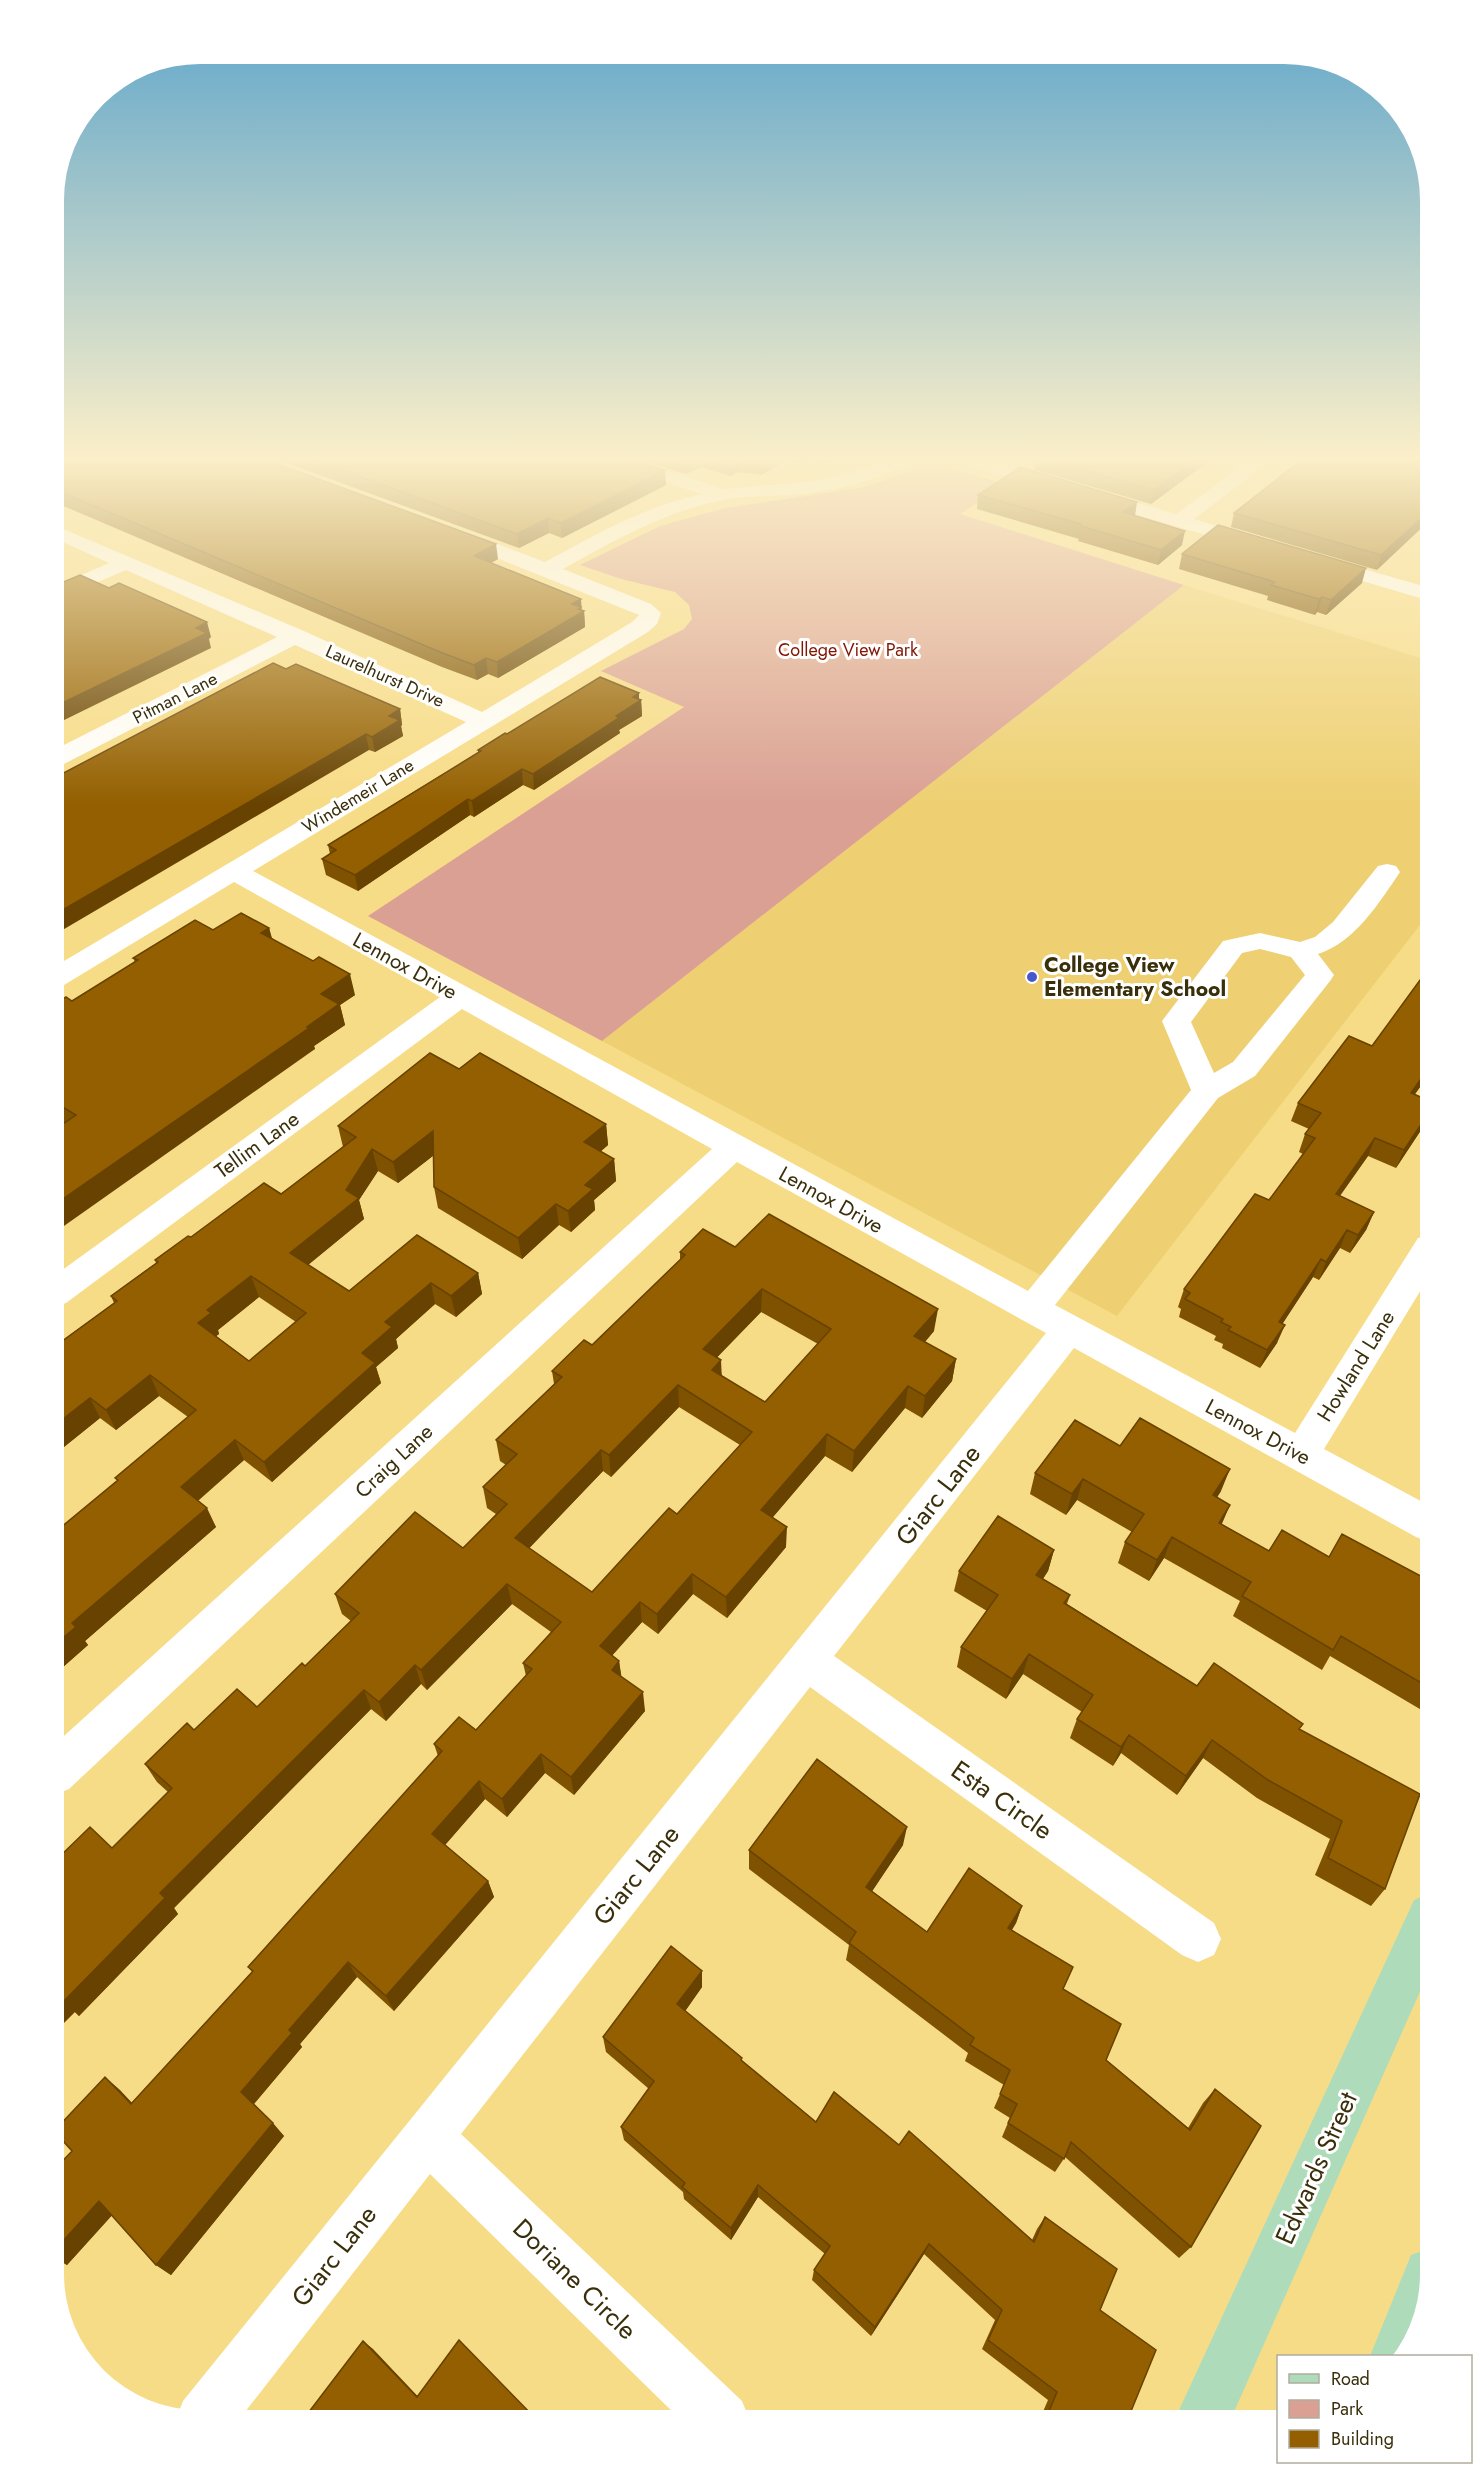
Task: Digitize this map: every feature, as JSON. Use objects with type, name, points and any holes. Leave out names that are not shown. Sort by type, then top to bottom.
[{"type":"main road","name":"Edwards Street","points":[[1207,2410],[1420,1938]]},
{"type":"street","points":[[65,590],[102,574]]},
{"type":"street","name":"Laurelhurst Drive","points":[[150,574],[484,721]]},
{"type":"street","name":"Windemeir Lane","points":[[65,973],[640,627],[649,619],[650,613],[644,608],[559,574]]},
{"type":"street","points":[[1357,574],[1420,592]]},
{"type":"street","name":"Pitman Lane","points":[[65,755],[296,636]]},
{"type":"street","name":"Lennox Drive","points":[[234,871],[1050,1320],[1420,1520]]},
{"type":"street","points":[[1301,951],[1320,975],[1244,1069],[1207,1091],[1176,1021],[1233,947],[1260,941],[1301,951],[1325,943],[1343,928],[1387,872]]},
{"type":"street","name":"Tellim Lane","points":[[64,1286],[460,996]]},
{"type":"street","name":"Giarc Lane","points":[[212,2410],[807,1661],[1050,1320],[1207,1091]]},
{"type":"street","name":"Craig Lane","points":[[64,1765],[734,1147]]},
{"type":"street","name":"Howland Lane","points":[[1301,1455],[1420,1263]]},
{"type":"street","name":"Esta Circle","points":[[807,1661],[1198,1939]]},
{"type":"street","name":"Doriane Circle","points":[[428,2137],[711,2410]]},
{"type":"shaded area","name":"College View Elementary School","points":[[1184,585],[1420,658],[1420,925],[1117,1316],[602,1041]]},
{"type":"green space","name":"College View Park","points":[[605,574],[1148,574],[1184,585],[602,1041],[368,916],[684,707],[601,671],[684,629],[692,619],[689,605],[675,592]]},
{"type":"building","points":[[254,574],[518,574],[581,599],[572,604],[581,607],[578,609],[584,611],[497,662],[486,658],[474,665]]},
{"type":"building","points":[[1247,574],[1360,574],[1331,600],[1322,597],[1319,599],[1271,585],[1275,582]]},
{"type":"building","points":[[80,575],[109,588],[119,583],[207,622],[196,628],[207,633],[65,702],[65,581]]},
{"type":"building","points":[[273,663],[286,669],[296,664],[400,709],[389,716],[400,720],[372,737],[366,734],[65,909],[65,772]]},
{"type":"building","points":[[600,677],[639,693],[633,697],[641,700],[616,716],[619,718],[533,774],[522,769],[472,801],[468,799],[355,875],[322,859],[336,850],[328,845],[481,751],[478,750],[505,733],[507,734]]},
{"type":"building","points":[[241,913],[269,928],[261,933],[313,961],[319,957],[350,974],[321,994],[339,1004],[307,1027],[309,1028],[65,1198],[65,1123],[76,1115],[65,1108],[65,998],[72,1001],[138,960],[133,958],[195,920],[213,930]]},
{"type":"building","points":[[1420,980],[1420,1080],[1411,1093],[1420,1097],[1420,1126],[1404,1150],[1375,1138],[1336,1194],[1374,1212],[1358,1235],[1347,1230],[1326,1262],[1321,1259],[1279,1322],[1285,1325],[1267,1350],[1228,1330],[1231,1327],[1221,1322],[1223,1319],[1185,1299],[1190,1293],[1184,1289],[1255,1194],[1269,1200],[1315,1138],[1305,1134],[1321,1113],[1298,1103],[1349,1036],[1372,1046]]},
{"type":"building","points":[[430,1053],[459,1069],[480,1053],[606,1124],[584,1142],[614,1159],[585,1185],[593,1189],[568,1211],[556,1204],[518,1238],[434,1187],[433,1131],[393,1162],[372,1149],[346,1190],[359,1198],[290,1253],[349,1291],[417,1235],[478,1273],[451,1296],[431,1283],[385,1322],[392,1327],[362,1353],[375,1363],[264,1462],[235,1440],[181,1487],[207,1508],[72,1623],[76,1627],[64,1637],[64,1524],[118,1480],[115,1478],[196,1410],[150,1375],[106,1410],[90,1398],[64,1418],[64,1339],[117,1301],[111,1296],[158,1262],[155,1260],[188,1236],[191,1237],[264,1183],[281,1194],[356,1137],[338,1126]],"holes":[[[251,1276],[306,1313],[249,1361],[198,1323],[211,1313],[207,1310]]]},
{"type":"building","points":[[769,1214],[938,1309],[914,1336],[956,1359],[925,1396],[908,1386],[854,1451],[827,1434],[761,1510],[787,1527],[726,1597],[692,1574],[657,1614],[640,1602],[600,1646],[619,1661],[612,1670],[643,1692],[571,1777],[541,1754],[502,1799],[479,1781],[432,1834],[488,1881],[386,1996],[348,1962],[289,2030],[292,2033],[241,2092],[273,2123],[156,2265],[99,2201],[64,2240],[64,2159],[72,2151],[64,2142],[64,2120],[105,2077],[131,2104],[253,1971],[248,1967],[442,1751],[434,1744],[459,1717],[476,1730],[532,1669],[523,1663],[561,1622],[507,1584],[421,1670],[415,1665],[379,1702],[364,1690],[160,1893],[165,1898],[64,2001],[64,1852],[90,1827],[112,1848],[172,1788],[145,1764],[187,1723],[194,1730],[237,1689],[257,1707],[302,1663],[305,1666],[359,1613],[335,1594],[415,1512],[463,1548],[507,1504],[483,1487],[517,1454],[496,1440],[562,1377],[552,1371],[584,1340],[592,1345],[685,1255],[680,1252],[703,1229],[735,1247]],"holes":[[[762,1289],[831,1329],[765,1402],[712,1370],[721,1360],[703,1349]],[[678,1385],[752,1432],[677,1514],[669,1508],[592,1592],[515,1538],[601,1450],[609,1455]]]},
{"type":"building","points":[[1140,1418],[1230,1469],[1213,1495],[1230,1505],[1219,1523],[1269,1551],[1282,1530],[1329,1557],[1342,1534],[1420,1576],[1420,1682],[1341,1636],[1333,1650],[1242,1596],[1251,1582],[1172,1537],[1157,1560],[1125,1542],[1144,1514],[1083,1479],[1072,1494],[1035,1473],[1075,1420],[1120,1446]]},
{"type":"building","points":[[998,1516],[1054,1550],[1036,1575],[1070,1595],[1064,1603],[1197,1686],[1214,1663],[1303,1724],[1299,1729],[1420,1794],[1385,1889],[1328,1858],[1342,1821],[1268,1780],[1212,1740],[1186,1776],[1129,1735],[1121,1747],[1077,1719],[1093,1695],[1029,1654],[1012,1679],[961,1647],[998,1595],[959,1571]]},
{"type":"building","points":[[817,1759],[907,1827],[866,1887],[927,1932],[969,1868],[1022,1906],[1008,1928],[1073,1967],[1063,1989],[1121,2024],[1106,2060],[1190,2130],[1215,2089],[1261,2126],[1191,2247],[1071,2142],[1064,2159],[1008,2123],[1017,2104],[1000,2094],[1010,2070],[970,2045],[974,2038],[849,1943],[856,1932],[749,1850]]},
{"type":"building","points":[[671,1946],[702,1971],[677,2004],[816,2122],[834,2092],[899,2145],[909,2131],[1034,2242],[1045,2217],[1117,2269],[1100,2310],[1156,2350],[1131,2410],[1050,2410],[1057,2392],[988,2340],[1002,2310],[929,2244],[875,2327],[814,2270],[830,2246],[758,2185],[731,2228],[682,2187],[685,2183],[621,2127],[654,2081],[603,2037]]},
{"type":"building","points":[[459,2340],[527,2410],[310,2410],[363,2341],[417,2397]]},
{"type":"place","name":"College View Elementary School","points":[[1032,977]]}]
